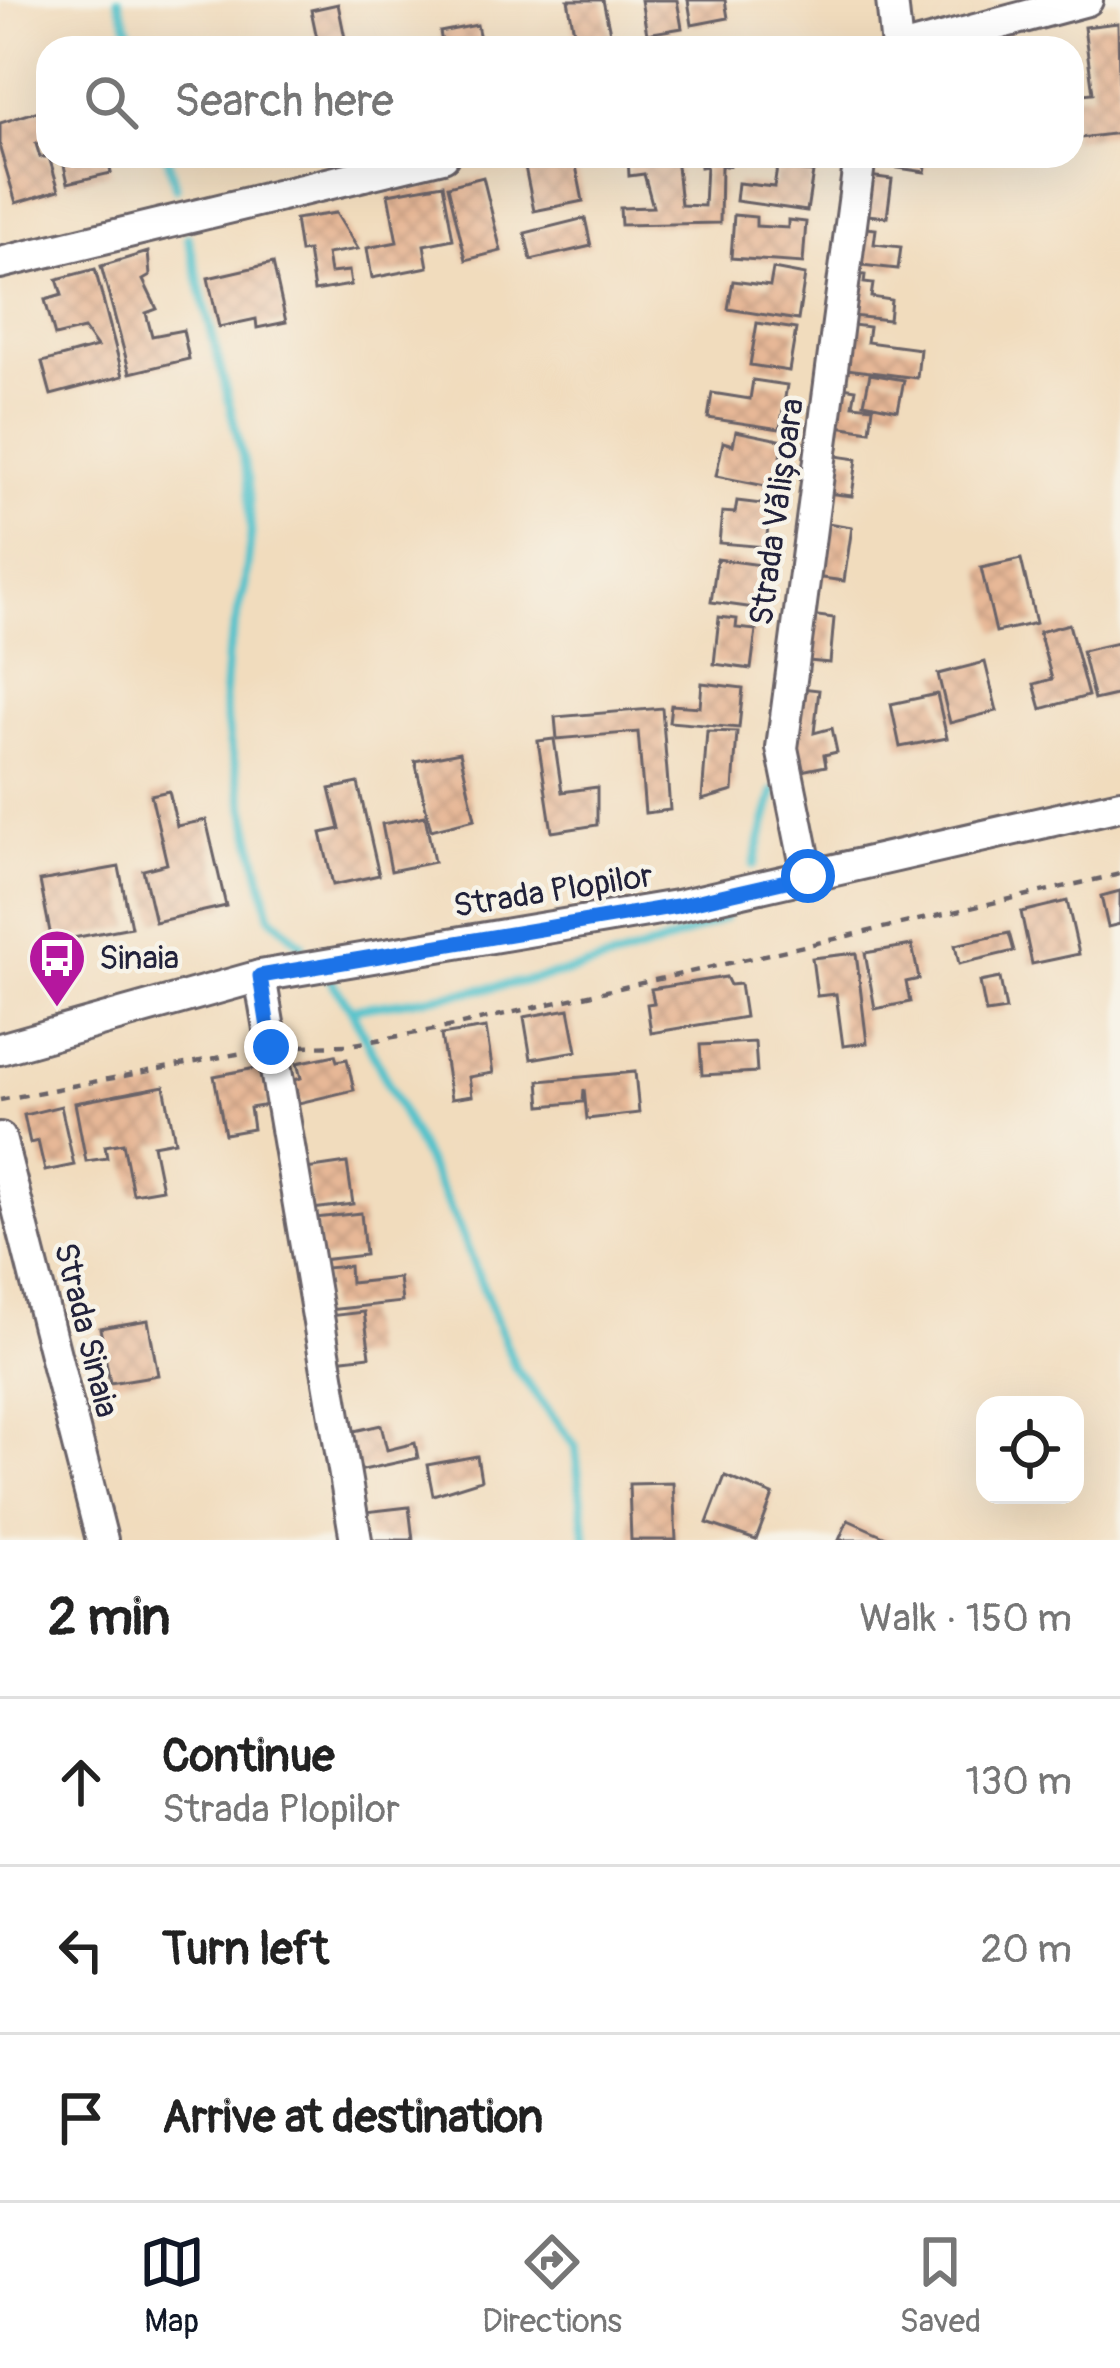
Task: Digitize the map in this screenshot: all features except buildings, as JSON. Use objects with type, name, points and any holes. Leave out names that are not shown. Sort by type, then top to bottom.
[{"type":"street","points":[[892,0],[896,36]]},
{"type":"street","points":[[953,36],[1087,0]]},
{"type":"street","points":[[0,263],[393,168]]},
{"type":"street","name":"Strada Vălișoara","points":[[808,876],[782,748],[858,168]]},
{"type":"street","name":"Strada Plopilor","points":[[0,1049],[260,976],[677,906],[1120,805]]},
{"type":"street","points":[[260,976],[356,1540]]},
{"type":"street","name":"Strada Sinaia","points":[[0,1138],[103,1540]]},
{"type":"path","points":[[0,1100],[271,1047],[372,1041],[1120,874]]},
{"type":"waterway","points":[[118,0],[132,36]]},
{"type":"waterway","points":[[170,168],[176,188]]},
{"type":"waterway","points":[[188,237],[248,479],[251,534],[245,585],[227,658],[224,700],[230,744],[270,916],[302,945]]},
{"type":"waterway","points":[[754,865],[774,791]]},
{"type":"waterway","points":[[351,1009],[542,978],[635,953],[725,917]]},
{"type":"waterway","points":[[329,978],[351,1009],[457,1223],[515,1367],[575,1446],[586,1540]]},
{"type":"place","name":"Sinaia","points":[[57,1009]]},
{"type":"route","points":[[271,1047],[260,976],[677,906],[808,876]]}]
